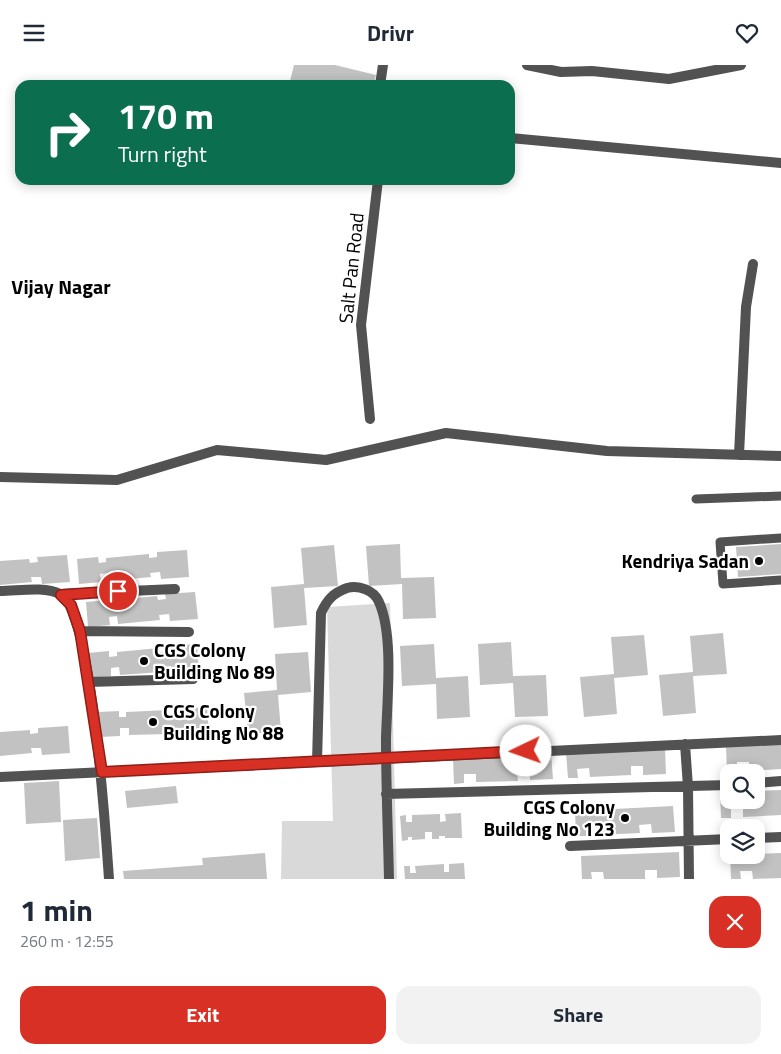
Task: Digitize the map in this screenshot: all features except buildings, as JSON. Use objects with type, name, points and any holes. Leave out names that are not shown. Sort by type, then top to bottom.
[{"type":"street","points":[[381,80],[383,65]]},
{"type":"street","points":[[527,65],[561,72],[592,71],[669,79],[741,65]]},
{"type":"street","points":[[515,138],[781,163]]},
{"type":"street","name":"Salt Pan Road","points":[[370,419],[361,325],[377,185]]},
{"type":"street","points":[[739,455],[746,307],[753,264]]},
{"type":"street","points":[[0,477],[117,480],[217,450],[326,460],[446,433],[607,451],[781,456]]},
{"type":"street","points":[[317,761],[321,613],[326,601],[338,591],[354,586],[365,588],[379,601],[387,639],[386,794],[389,879]]},
{"type":"street","points":[[0,591],[45,591],[61,595],[175,589]]},
{"type":"street","points":[[61,595],[71,605],[80,631],[102,772],[109,879]]},
{"type":"street","points":[[80,631],[189,632]]},
{"type":"street","points":[[88,682],[193,679]]},
{"type":"street","points":[[0,777],[781,740]]},
{"type":"street","points":[[684,744],[688,787],[689,879]]},
{"type":"street","points":[[765,782],[781,781]]},
{"type":"street","points":[[386,794],[720,785]]},
{"type":"street","points":[[765,838],[781,837]]},
{"type":"street","points":[[570,847],[720,839]]},
{"type":"lane","points":[[696,499],[781,496]]},
{"type":"lane","points":[[781,538],[720,542],[723,584],[781,580]]},
{"type":"shaded area","points":[[390,603],[397,879],[281,879],[282,821],[333,821],[327,607]]},
{"type":"place","name":"Kendriya Sadan","points":[[759,561]]},
{"type":"place","name":"CGS Colony Building No 89","points":[[144,661]]},
{"type":"place","name":"CGS Colony Building No 88","points":[[153,722]]},
{"type":"place","name":"CGS Colony Building No 123","points":[[625,818]]},
{"type":"district","name":"Vijay Nagar","points":[[61,287]]},
{"type":"route","points":[[118,591],[61,595],[71,605],[80,631],[102,772],[526,751]]}]
